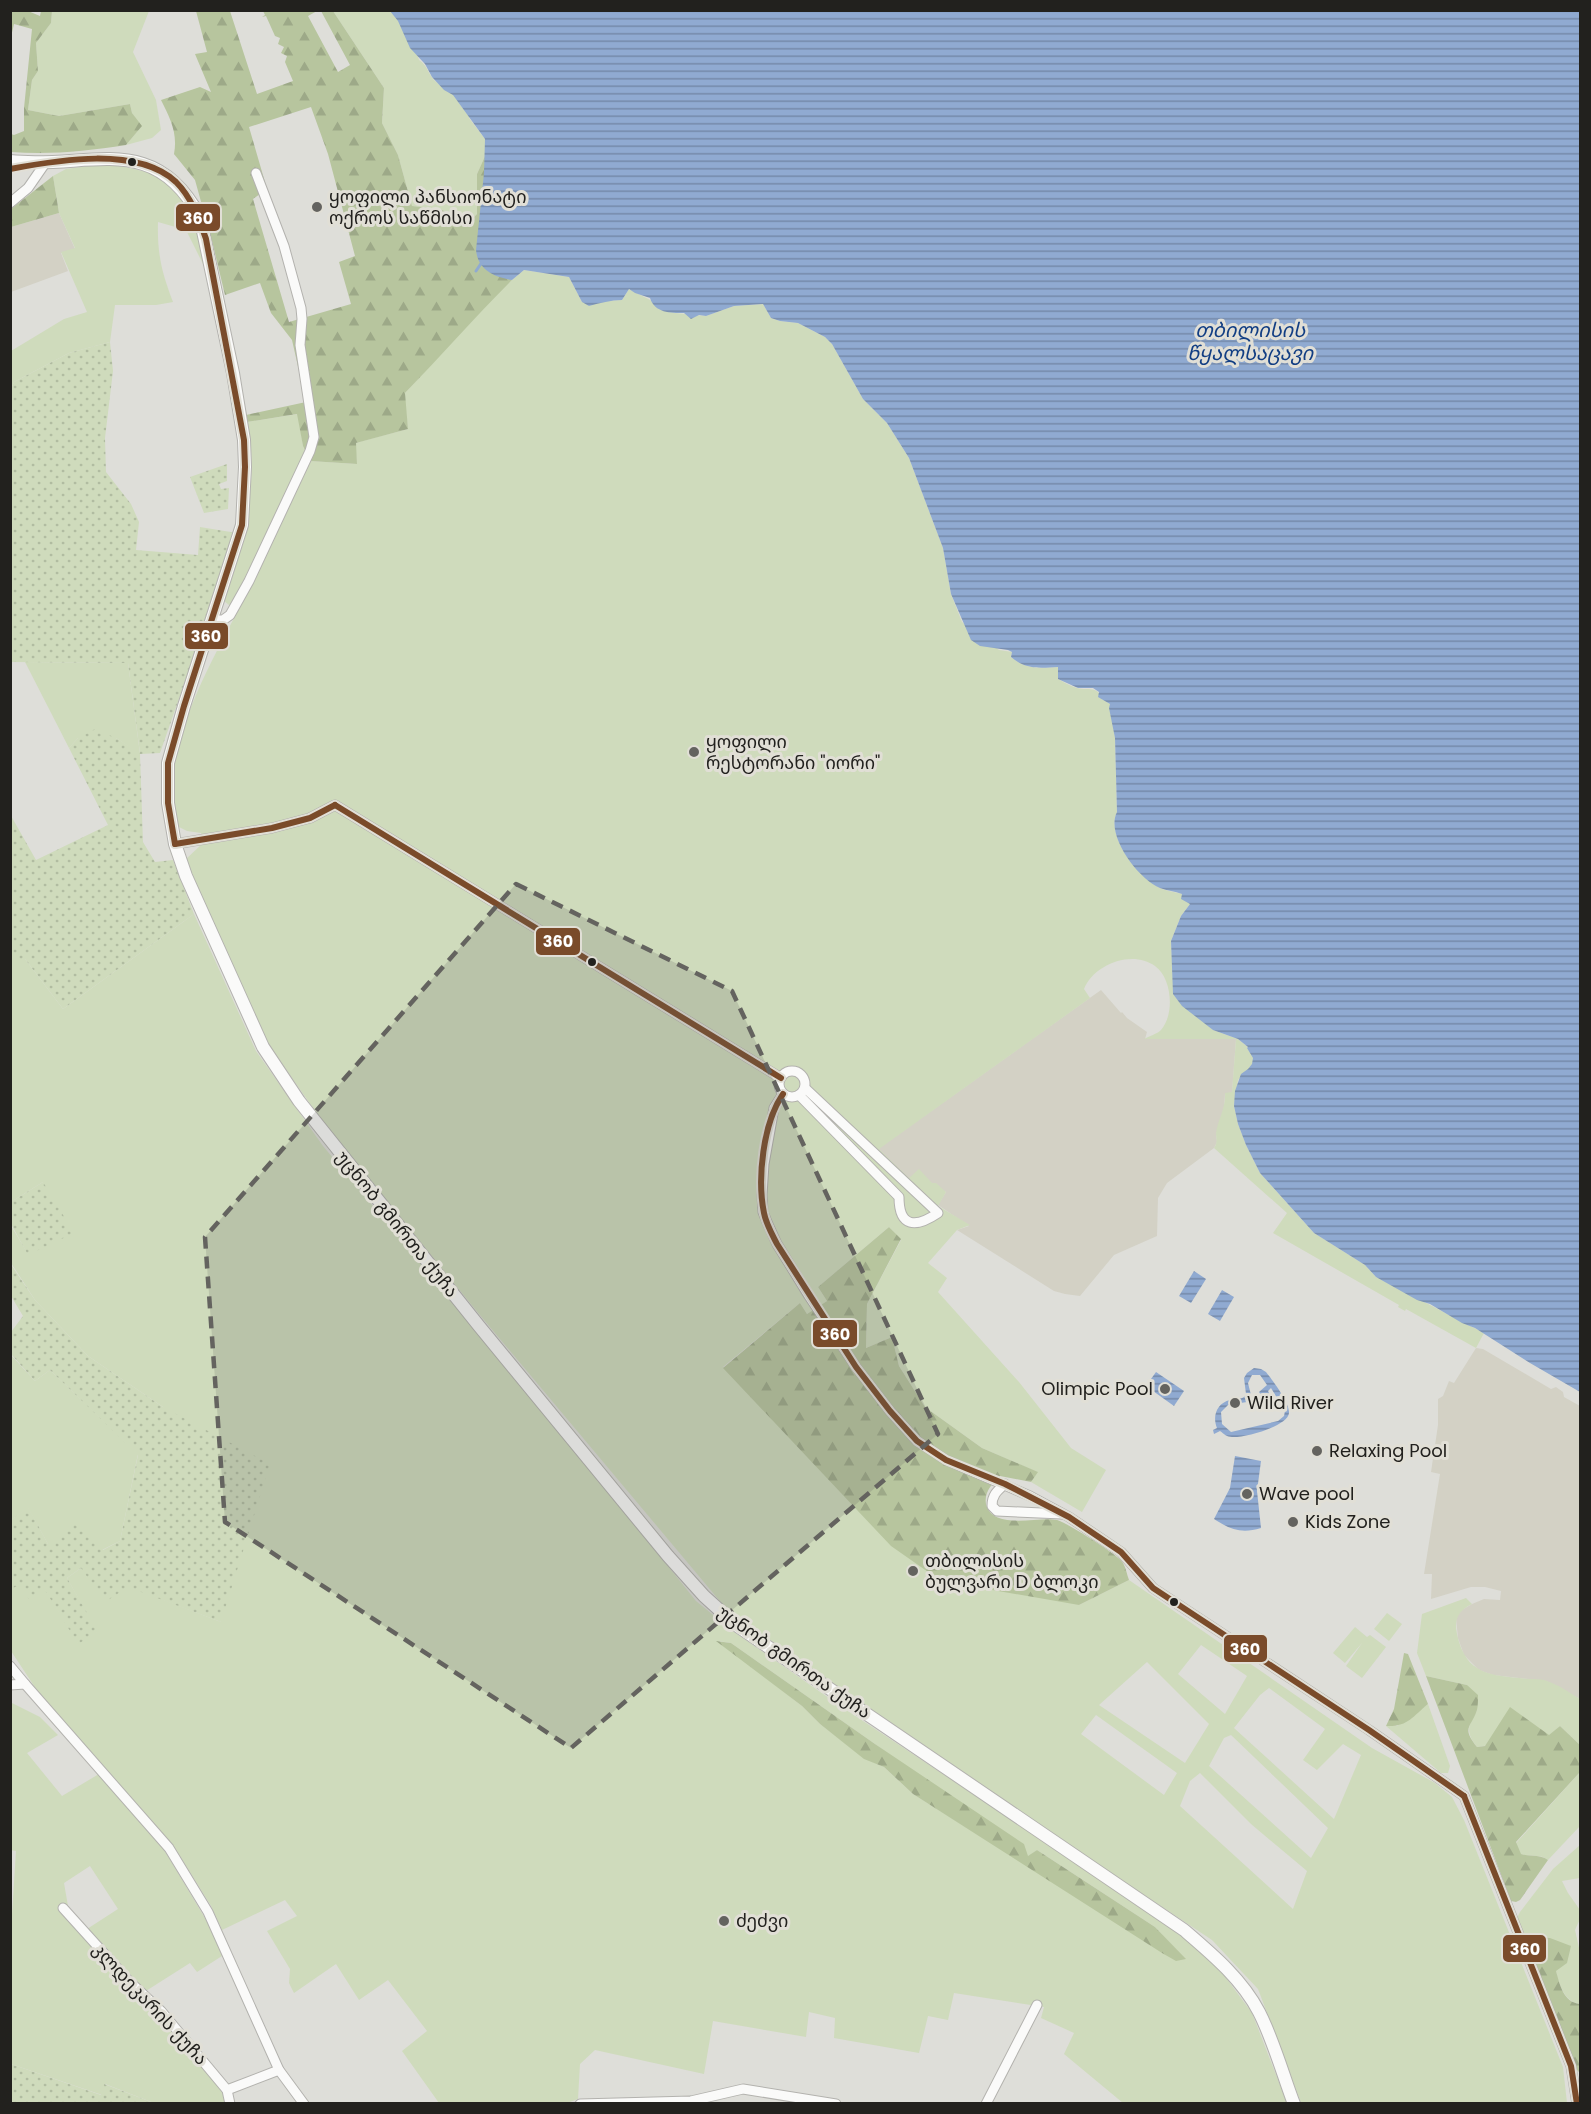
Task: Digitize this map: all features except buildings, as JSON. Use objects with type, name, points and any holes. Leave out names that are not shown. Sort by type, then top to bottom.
[{"type":"main road","name":"უცნობ გმირთა ქუჩა","points":[[10,169],[41,163],[115,158],[133,160],[160,171],[180,186],[192,200],[200,217],[233,373],[244,440],[242,525],[184,706],[168,764],[168,803],[175,844],[186,876],[262,1047],[372,1195],[668,1556],[704,1596],[736,1625],[1185,1930],[1238,1981],[1259,2012],[1294,2103]]},
{"type":"main road","name":"უცნობ გმირთა ქუჩა","points":[[10,161],[41,163]]},
{"type":"street","points":[[10,203],[28,188],[41,163]]},
{"type":"street","points":[[212,620],[223,620],[230,615],[249,581],[310,451],[314,437],[300,345],[301,308],[284,246],[256,173]]},
{"type":"street","points":[[175,844],[272,828],[310,818],[335,805],[781,1078]]},
{"type":"street","points":[[787,1072],[799,1073],[804,1079],[802,1092],[791,1097],[783,1094],[779,1086],[781,1078],[787,1072]]},
{"type":"street","points":[[802,1092],[938,1212],[919,1224],[909,1222],[904,1218],[899,1206],[899,1197],[802,1092]]},
{"type":"street","points":[[783,1094],[774,1108],[770,1123],[764,1164],[763,1212],[777,1244],[856,1366],[890,1411],[917,1441],[946,1460],[1005,1484],[1064,1514],[1121,1552],[1153,1588],[1369,1730],[1464,1797],[1577,2077],[1579,2103]]},
{"type":"street","points":[[1005,1484],[995,1492],[992,1499],[992,1506],[997,1511],[1064,1514]]},
{"type":"street","points":[[10,1666],[169,1848],[208,1912],[279,2070],[304,2103]]},
{"type":"street","points":[[10,1685],[24,1684]]},
{"type":"street","name":"კლდეკარის ქუჩა","points":[[63,1908],[121,1973],[161,2011],[227,2090],[230,2103]]},
{"type":"street","points":[[986,2103],[1037,2005]]},
{"type":"street","points":[[227,2090],[279,2070]]},
{"type":"street","points":[[580,2103],[690,2101],[743,2089],[836,2103]]},
{"type":"highlighted area","points":[[516,884],[732,991],[938,1434],[571,1748],[225,1522],[205,1237]]},
{"type":"shaded area","points":[[59,213],[75,249],[61,253],[68,271],[11,292],[11,227]]},
{"type":"shaded area","points":[[1101,990],[1121,1013],[1147,1032],[1145,1039],[1236,1039],[1232,1093],[1225,1093],[1224,1110],[1214,1148],[1167,1183],[1158,1198],[1157,1236],[1114,1255],[1080,1296],[1054,1291],[957,1230],[969,1226],[938,1205],[946,1192],[932,1183],[909,1179],[878,1149]]},
{"type":"shaded area","points":[[1476,1348],[1483,1349],[1551,1389],[1556,1387],[1563,1392],[1564,1397],[1580,1406],[1580,1699],[1546,1681],[1493,1675],[1479,1670],[1464,1655],[1458,1638],[1456,1618],[1460,1611],[1484,1599],[1500,1600],[1501,1591],[1485,1587],[1471,1587],[1431,1599],[1432,1574],[1424,1574],[1440,1474],[1431,1472],[1438,1425],[1438,1399],[1443,1396],[1449,1381],[1454,1383]]},
{"type":"green space","points":[[11,10],[28,11],[40,16],[41,11],[52,11],[51,23],[36,43],[38,71],[32,80],[28,110],[59,116],[130,104],[132,113],[142,126],[126,145],[68,152],[11,152],[11,134],[24,131],[32,29],[14,24],[11,37]]},
{"type":"green space","points":[[52,11],[149,11],[133,52],[156,100],[161,130],[152,138],[126,145],[141,127],[132,113],[130,104],[59,116],[28,110],[32,80],[38,71],[36,43],[51,23]]},
{"type":"green space","points":[[196,11],[230,11],[257,94],[293,81],[285,62],[287,56],[281,53],[284,47],[278,44],[280,38],[275,36],[266,16],[262,17],[265,15],[263,11],[317,11],[308,16],[338,72],[350,65],[321,11],[333,11],[384,88],[382,123],[398,155],[412,206],[440,209],[469,222],[477,214],[477,174],[486,154],[504,275],[512,280],[405,393],[408,429],[356,443],[357,464],[310,461],[303,446],[297,414],[247,422],[246,415],[306,402],[292,340],[271,313],[260,283],[225,295],[195,180],[174,154],[174,132],[161,100],[200,87],[211,92],[195,54],[207,52]],"holes":[[[311,107],[328,154],[355,256],[339,262],[351,304],[289,322],[253,199],[267,189],[249,127]]]},
{"type":"green space","points":[[333,11],[404,11],[419,60],[434,80],[454,95],[470,114],[469,118],[485,139],[486,154],[477,174],[477,214],[469,222],[440,209],[412,206],[398,155],[382,123],[384,88]]},
{"type":"green space","points":[[108,163],[151,173],[178,192],[196,225],[207,272],[186,230],[158,222],[161,263],[173,302],[156,305],[115,305],[110,342],[69,353],[14,382],[11,389],[11,351],[64,319],[87,312],[61,252],[75,248],[59,213],[53,176],[66,169]]},
{"type":"green space","points":[[53,176],[59,213],[11,227],[11,209]]},
{"type":"green space","points":[[524,270],[569,277],[582,302],[622,300],[629,289],[675,313],[706,316],[734,306],[763,304],[771,318],[798,323],[825,337],[832,344],[863,399],[887,423],[909,458],[943,548],[951,594],[962,622],[999,650],[1012,652],[1011,657],[1022,664],[1045,668],[1058,667],[1058,679],[1077,688],[1095,690],[1102,699],[1110,704],[1115,738],[1116,833],[1126,855],[1143,875],[1160,888],[1183,894],[1190,904],[1181,916],[1171,941],[1174,994],[1213,1030],[1238,1039],[1248,1047],[1256,1061],[1238,1080],[1234,1106],[1246,1145],[1260,1173],[1314,1233],[1365,1265],[1376,1277],[1484,1333],[1476,1348],[1406,1309],[1405,1311],[1398,1307],[1399,1305],[1273,1233],[1287,1213],[1214,1148],[1225,1093],[1232,1092],[1236,1039],[1144,1039],[1161,1030],[1165,1023],[1170,1006],[1168,987],[1161,972],[1155,966],[1146,961],[1125,959],[1104,967],[1089,980],[1084,989],[1090,998],[879,1149],[909,1178],[919,1169],[932,1183],[936,1183],[946,1192],[938,1206],[970,1225],[957,1230],[928,1263],[947,1278],[938,1292],[1019,1382],[1071,1448],[1106,1470],[1082,1512],[1031,1482],[1037,1472],[982,1448],[925,1407],[899,1366],[892,1337],[866,1348],[867,1304],[901,1240],[889,1227],[818,1287],[827,1301],[807,1314],[800,1303],[723,1367],[1079,1605],[1129,1580],[1372,1748],[1435,1783],[1452,1797],[1464,1820],[1563,2067],[1567,2103],[1301,2103],[1258,1989],[1212,1940],[729,1612],[479,1314],[325,1125],[268,1044],[211,921],[186,859],[202,844],[201,833],[187,831],[175,825],[173,775],[185,725],[204,677],[310,461],[357,464],[355,443],[408,429],[404,394],[477,314]],"holes":[[[1201,1645],[1247,1676],[1225,1714],[1178,1674]],[[1147,1662],[1209,1724],[1185,1763],[1099,1705]],[[1269,1688],[1325,1729],[1303,1760],[1317,1770],[1343,1744],[1361,1755],[1334,1819],[1234,1728],[1260,1695]],[[1096,1715],[1177,1773],[1164,1795],[1081,1734]],[[1231,1735],[1328,1828],[1311,1858],[1209,1766],[1224,1738]],[[1200,1773],[1251,1824],[1307,1871],[1293,1909],[1180,1806],[1190,1781]]]},
{"type":"green space","points":[[110,342],[113,371],[105,438],[106,472],[131,504],[139,522],[136,550],[198,555],[200,527],[237,533],[160,753],[140,754],[143,842],[155,862],[173,860],[194,914],[63,1009],[25,959],[11,959],[10,814],[36,860],[108,825],[69,748],[78,738],[95,729],[116,738],[140,753],[128,663],[11,662],[11,389],[14,382],[69,353]]},
{"type":"green space","points":[[298,414],[306,454],[234,603],[229,605],[224,601],[242,535],[250,491],[251,445],[247,422]]},
{"type":"green space","points":[[227,464],[227,481],[219,484],[221,489],[229,488],[228,509],[204,513],[190,477]]},
{"type":"green space","points":[[25,662],[128,663],[140,754],[116,738],[78,738],[69,748]]},
{"type":"green space","points":[[194,914],[256,1051],[323,1146],[530,1394],[696,1601],[733,1631],[839,1705],[1161,1919],[1207,1956],[1252,2013],[1287,2103],[1123,2103],[1064,2054],[1074,2033],[1041,2018],[1044,2007],[954,1993],[948,2020],[928,2016],[919,2053],[834,2038],[835,2018],[809,2012],[806,2037],[713,2021],[704,2074],[595,2050],[580,2064],[578,2099],[567,2103],[439,2103],[402,2051],[427,2031],[388,1980],[359,2000],[336,1964],[294,1993],[289,1983],[290,1969],[267,1931],[297,1916],[285,1900],[222,1930],[211,1906],[181,1858],[110,1773],[46,1704],[11,1651],[11,1589],[19,1584],[45,1589],[78,1643],[97,1632],[67,1578],[81,1568],[221,1622],[163,1407],[88,1356],[35,1300],[11,1263],[10,1224],[28,1254],[43,1182],[11,1202],[11,959],[25,959],[63,1009]],"holes":[[[718,1641],[731,1643],[875,1744],[1028,1857],[1037,1850],[1155,1927],[1185,1959],[1015,1858],[913,1794],[884,1767],[864,1758],[820,1724],[802,1706]]]},
{"type":"green space","points":[[43,1182],[74,1233],[28,1255],[11,1224],[11,1202]]},
{"type":"green space","points":[[889,1227],[901,1239],[867,1304],[866,1348],[892,1337],[899,1366],[925,1407],[982,1448],[1038,1472],[1031,1482],[1000,1476],[987,1492],[986,1504],[990,1512],[1007,1520],[1049,1519],[1062,1522],[1120,1559],[1129,1580],[1079,1605],[941,1581],[891,1546],[723,1368],[800,1303],[807,1314],[827,1301],[818,1287]]},
{"type":"green space","points":[[10,1263],[35,1300],[88,1356],[163,1407],[270,1464],[221,1622],[128,1587],[105,1602],[81,1568],[67,1578],[98,1632],[78,1644],[45,1590],[29,1599],[19,1585],[11,1589],[11,1520],[28,1507],[48,1544],[78,1522],[103,1550],[120,1541],[138,1455],[50,1370],[35,1381],[11,1354],[11,1332],[23,1316],[11,1296]]},
{"type":"green space","points":[[10,1354],[35,1381],[50,1370],[138,1454],[120,1541],[102,1550],[48,1544],[28,1508],[11,1520]]},
{"type":"green space","points":[[1466,1598],[1472,1604],[1460,1613],[1456,1624],[1461,1648],[1467,1659],[1474,1666],[1493,1674],[1545,1680],[1580,1699],[1580,1745],[1560,1726],[1549,1736],[1477,1747],[1469,1729],[1477,1710],[1467,1685],[1426,1676],[1417,1653],[1422,1614]]},
{"type":"green space","points":[[1387,1613],[1402,1624],[1389,1641],[1374,1629]]},
{"type":"green space","points":[[1355,1627],[1367,1637],[1370,1635],[1386,1647],[1362,1678],[1346,1666],[1362,1643],[1345,1663],[1333,1653]]},
{"type":"green space","points":[[716,1641],[731,1643],[875,1744],[1024,1844],[1028,1856],[1037,1850],[1155,1927],[1186,1959],[1176,1961],[1162,1953],[913,1794],[884,1767],[864,1759],[820,1724],[802,1706]]},
{"type":"green space","points":[[1404,1653],[1408,1654],[1428,1704],[1405,1723],[1386,1726],[1394,1709]]},
{"type":"green space","points":[[1426,1676],[1467,1685],[1478,1695],[1477,1710],[1468,1731],[1477,1747],[1485,1746],[1510,1707],[1549,1735],[1560,1726],[1580,1745],[1580,1772],[1516,1842],[1521,1854],[1548,1860],[1520,1900],[1516,1902],[1511,1901]]},
{"type":"green space","points":[[10,1702],[40,1717],[58,1735],[27,1753],[62,1796],[99,1774],[162,1846],[209,1925],[222,1956],[197,1972],[190,1963],[138,1996],[163,2020],[224,2091],[226,2103],[154,2103],[105,2084],[102,2095],[11,2064],[11,1930],[16,1851],[10,1850]],"holes":[[[90,1866],[118,1909],[84,1931],[68,1906],[64,1883]]]},
{"type":"green space","points":[[1428,1704],[1450,1766],[1448,1773],[1441,1773],[1386,1726],[1397,1726]]},
{"type":"green space","points":[[1580,1772],[1580,1826],[1548,1860],[1520,1854],[1516,1843]]},
{"type":"green space","points":[[1580,1845],[1580,1878],[1562,1881],[1580,1910],[1580,1919],[1575,1930],[1580,1952],[1580,2004],[1566,1996],[1561,1987],[1550,1938],[1524,1934],[1516,1920],[1553,1869]]},
{"type":"green space","points":[[1524,1934],[1550,1938],[1571,1946],[1567,1963],[1556,1971],[1566,1996],[1574,2003],[1580,2004],[1580,2073],[1577,2070]]},
{"type":"green space","points":[[11,2064],[101,2095],[104,2084],[154,2103],[11,2103]]},
{"type":"water","name":"თბილისის წყალსაცავი","points":[[390,11],[1580,11],[1580,1392],[1475,1328],[1376,1277],[1365,1265],[1314,1233],[1260,1173],[1246,1145],[1234,1106],[1235,1091],[1241,1074],[1252,1064],[1253,1058],[1248,1047],[1238,1039],[1213,1030],[1182,1006],[1173,994],[1171,941],[1181,916],[1190,904],[1181,899],[1182,894],[1160,888],[1142,876],[1126,855],[1116,832],[1114,822],[1117,812],[1115,738],[1110,704],[1098,697],[1099,692],[1093,688],[1078,688],[1058,679],[1058,667],[1028,666],[1011,657],[1012,652],[1008,650],[980,646],[971,640],[951,594],[943,548],[909,458],[887,423],[863,399],[832,344],[825,337],[798,323],[771,318],[763,304],[734,306],[691,319],[684,313],[659,309],[655,307],[650,298],[629,289],[622,300],[589,306],[582,302],[569,277],[524,270],[512,280],[488,271],[480,263],[476,250],[485,139],[453,95],[444,90],[432,77],[425,64],[410,48],[398,21]]},
{"type":"water","points":[[1194,1271],[1206,1279],[1191,1303],[1179,1296]]},
{"type":"water","points":[[1222,1290],[1234,1297],[1220,1321],[1208,1314]]},
{"type":"water","name":"Wild River","points":[[1254,1368],[1266,1372],[1287,1404],[1289,1413],[1287,1418],[1274,1427],[1246,1436],[1230,1437],[1220,1431],[1214,1434],[1213,1430],[1217,1428],[1215,1415],[1219,1407],[1232,1399],[1242,1398],[1246,1394],[1244,1378]],"holes":[[[1252,1375],[1260,1375],[1267,1385],[1259,1392],[1264,1399],[1270,1395],[1268,1391],[1271,1388],[1285,1411],[1284,1416],[1278,1421],[1231,1432],[1222,1424],[1221,1412],[1228,1405],[1247,1402],[1251,1395],[1248,1383]]]},
{"type":"water","name":"Olimpic Pool","points":[[1156,1372],[1184,1391],[1174,1406],[1146,1386]]},
{"type":"water","name":"Wave pool","points":[[1235,1456],[1261,1461],[1257,1491],[1261,1528],[1248,1531],[1237,1530],[1214,1519],[1230,1488]]},
{"type":"waterway","points":[[476,271],[482,262]]},
{"type":"transit line","name":"360","points":[[10,169],[51,162],[96,159],[119,160],[160,171],[182,188],[194,209],[206,239],[244,440],[245,467],[242,525],[168,763],[168,803],[175,844]]},
{"type":"transit line","name":"360","points":[[335,805],[781,1078]]},
{"type":"transit line","name":"360","points":[[175,844],[272,828],[310,818],[335,805]]},
{"type":"transit line","name":"360","points":[[783,1094],[771,1120],[763,1152],[762,1199],[768,1225],[777,1244],[856,1367],[917,1441],[946,1460],[1005,1484],[1069,1517],[1121,1552],[1153,1588],[1369,1730],[1464,1796]]},
{"type":"transit line","name":"360","points":[[1464,1796],[1571,2066],[1577,2104]]},
{"type":"place","name":"ყოფილი პანსიონატი ოქროს საწმისი","points":[[317,207]]},
{"type":"place","name":"ყოფილი რესტორანი \"იორი\"","points":[[694,752]]},
{"type":"place","name":"Olimpic Pool","points":[[1165,1389]]},
{"type":"place","name":"Wild River","points":[[1235,1403]]},
{"type":"place","name":"Relaxing Pool","points":[[1317,1451]]},
{"type":"place","name":"Wave pool","points":[[1247,1494]]},
{"type":"place","name":"Kids Zone","points":[[1293,1522]]},
{"type":"place","name":"თბილისის ბულვარი D ბლოკი","points":[[913,1571]]},
{"type":"place","name":"ძეძვი","points":[[724,1921]]}]
